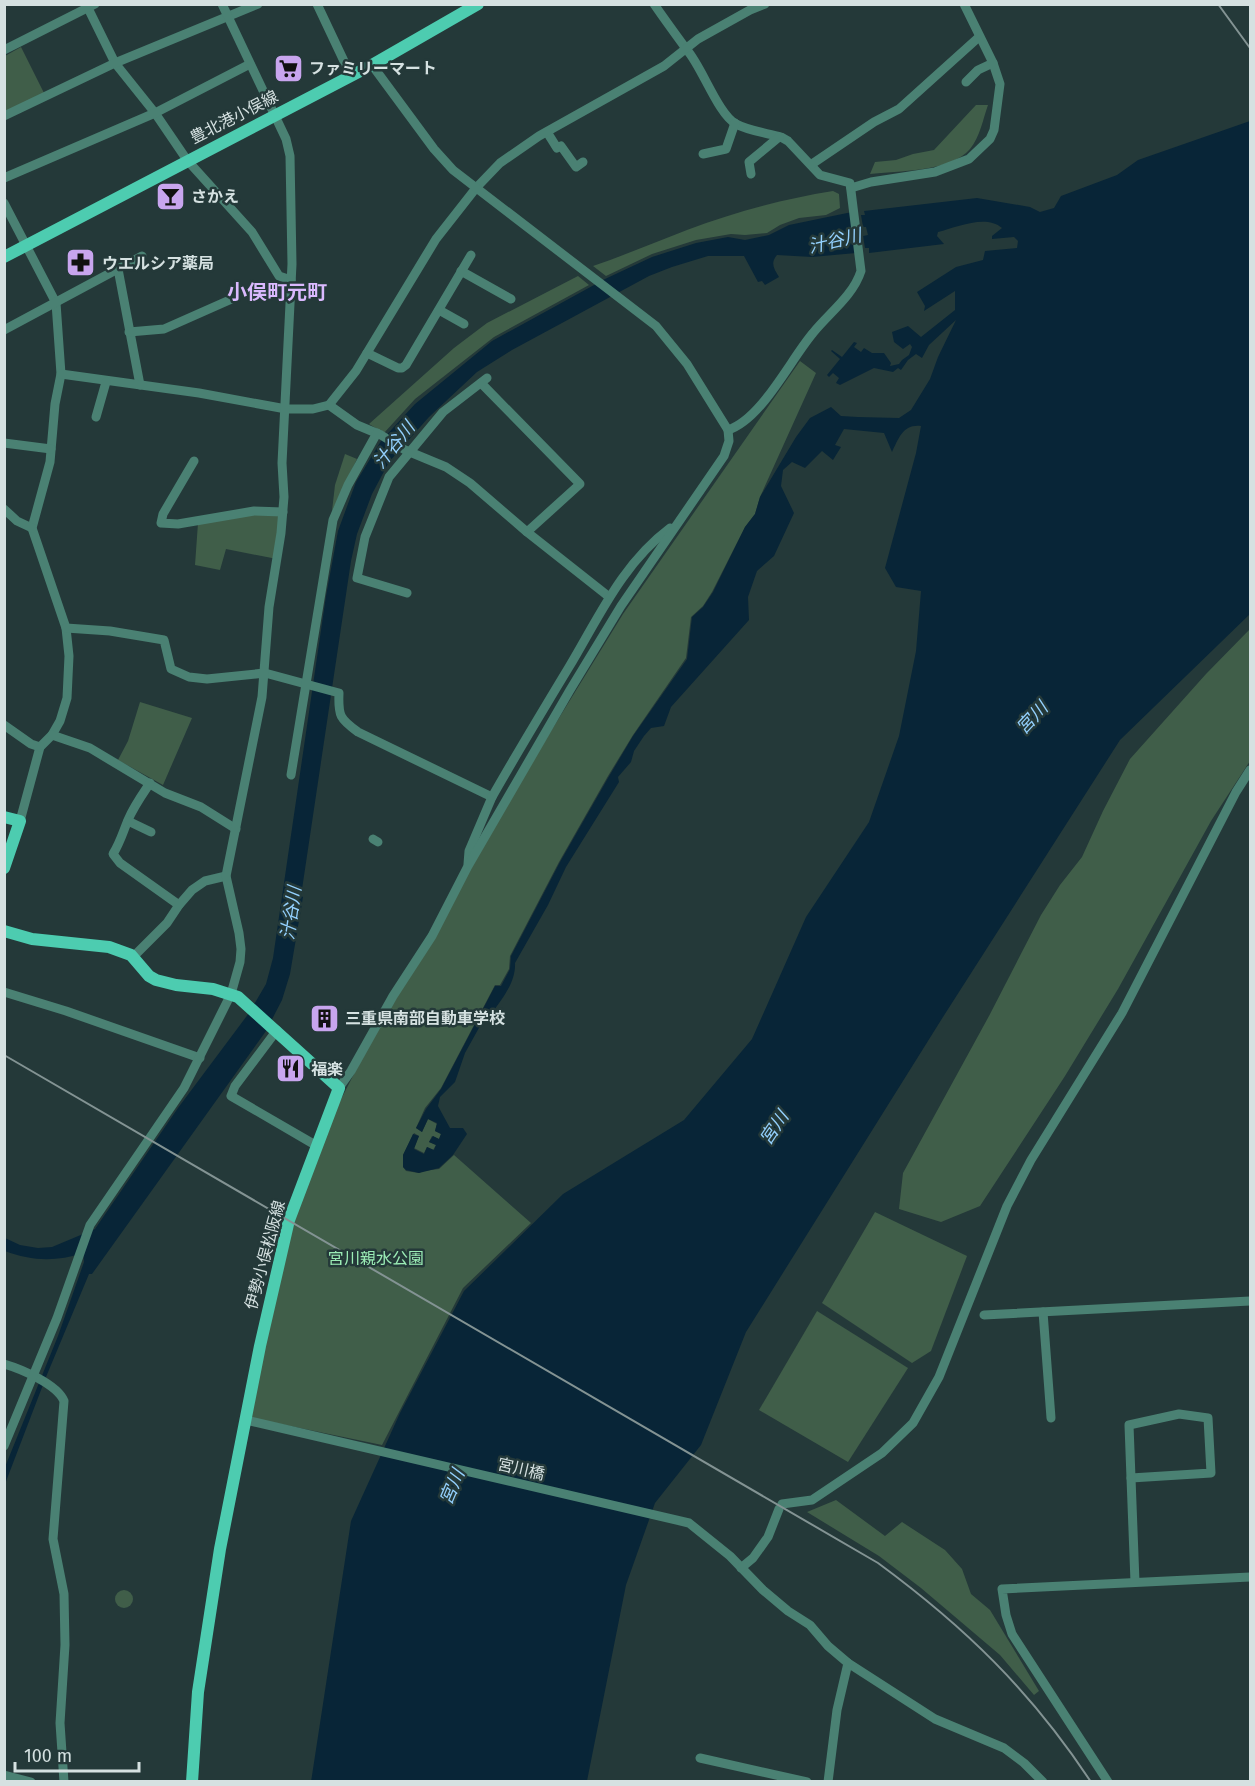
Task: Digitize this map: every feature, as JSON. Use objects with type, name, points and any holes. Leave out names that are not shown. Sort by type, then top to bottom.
[{"type":"main road","name":"豊北港小俣線","points":[[4,257],[372,65],[478,4]]},
{"type":"main road","points":[[4,817],[20,821],[4,868]]},
{"type":"main road","points":[[4,931],[32,939],[110,947],[133,957],[149,976],[156,980],[231,994],[247,1004],[276,1029],[339,1088]]},
{"type":"main road","name":"伊勢小俣松阪線","points":[[192,1782],[199,1681],[220,1549],[260,1346],[286,1230],[339,1088]]},
{"type":"street","points":[[4,1446],[57,1318],[90,1225],[184,1088],[231,994],[240,962],[241,950],[226,876],[262,697],[269,607],[283,512],[282,463],[291,280],[290,156],[286,139],[222,4]]},
{"type":"street","points":[[4,116],[115,63],[258,4]]},
{"type":"street","points":[[317,4],[351,76]]},
{"type":"street","points":[[654,4],[701,70],[712,95],[735,123],[788,141],[820,175],[847,181],[851,188],[861,271],[853,287],[812,333],[768,395],[740,426],[728,430]]},
{"type":"street","points":[[61,374],[286,409],[314,409],[329,405],[350,379],[436,239],[476,188],[500,163],[522,146],[664,66],[698,39],[719,26],[765,4]]},
{"type":"street","points":[[851,188],[871,182],[935,172],[969,159],[990,140],[1000,84],[993,63],[979,37],[970,12],[964,4]]},
{"type":"street","points":[[4,50],[89,6],[115,63],[155,113],[187,160],[252,232],[279,276],[291,280]]},
{"type":"street","points":[[812,164],[874,122],[899,109],[979,37]]},
{"type":"street","points":[[966,82],[978,70],[993,63]]},
{"type":"street","points":[[4,178],[155,113],[250,64]]},
{"type":"street","points":[[339,1088],[393,996],[432,936],[468,866],[615,616],[724,456],[729,441],[728,430],[680,353],[656,326],[623,298],[453,170],[434,149],[372,65]]},
{"type":"street","points":[[703,154],[726,149],[735,123]]},
{"type":"street","points":[[547,132],[557,148],[561,146],[576,167],[583,162]]},
{"type":"street","points":[[751,174],[749,162],[780,137]]},
{"type":"street","points":[[4,203],[56,303],[61,374],[55,404],[50,462],[32,528],[66,628],[69,656],[67,699],[60,722],[52,735],[40,747],[20,821]]},
{"type":"street","points":[[366,353],[398,368],[406,365],[471,255]]},
{"type":"street","points":[[4,330],[142,256]]},
{"type":"street","points":[[118,269],[140,385]]},
{"type":"street","points":[[462,271],[511,299]]},
{"type":"street","points":[[129,332],[164,329],[234,298]]},
{"type":"street","points":[[439,310],[464,324]]},
{"type":"street","points":[[407,593],[357,578],[365,537],[381,493],[407,450],[442,412],[484,380],[580,484],[527,532]]},
{"type":"street","points":[[96,417],[106,382]]},
{"type":"street","points":[[329,405],[357,425],[446,466],[608,596]]},
{"type":"street","points":[[291,775],[333,520],[348,485],[379,434]]},
{"type":"street","points":[[4,443],[51,448]]},
{"type":"street","points":[[194,461],[163,514],[161,523],[178,524],[254,512],[283,512]]},
{"type":"street","points":[[4,509],[18,521],[32,528]]},
{"type":"street","points":[[468,866],[469,851],[492,797],[585,640],[608,596],[630,568],[669,529],[678,524]]},
{"type":"street","points":[[66,628],[110,631],[164,640],[171,669],[189,677],[207,679],[265,673],[339,693],[342,721],[358,732],[492,797]]},
{"type":"street","points":[[4,725],[31,744],[40,747]]},
{"type":"street","points":[[52,735],[90,747],[165,793],[201,807],[236,829]]},
{"type":"street","points":[[741,1568],[753,1558],[768,1537],[780,1506],[812,1500],[882,1453],[913,1423],[939,1377],[1007,1206],[1031,1160],[1122,1013],[1236,792],[1251,770]]},
{"type":"street","points":[[150,783],[136,803],[121,842],[113,854],[120,863],[179,905]]},
{"type":"street","points":[[128,821],[151,832]]},
{"type":"street","points":[[133,957],[167,923],[192,890],[205,881],[226,876]]},
{"type":"street","points":[[4,992],[200,1058]]},
{"type":"street","points":[[276,1029],[235,1086],[231,1096],[317,1146]]},
{"type":"street","points":[[984,1315],[1251,1301]]},
{"type":"street","points":[[1043,1312],[1051,1418]]},
{"type":"street","points":[[4,1365],[49,1383],[62,1395],[64,1401],[53,1539],[64,1594],[65,1645],[60,1723],[64,1782]]},
{"type":"street","points":[[1131,1478],[1211,1473],[1208,1418],[1179,1414],[1129,1425],[1131,1478],[1135,1582]]},
{"type":"street","name":"宮川橋","points":[[246,1420],[689,1523],[730,1556],[771,1597],[788,1611],[810,1624],[828,1646],[848,1663],[935,1719],[1004,1748],[1024,1763],[1043,1782]]},
{"type":"street","points":[[1108,1782],[1012,1634],[1002,1589],[1251,1576]]},
{"type":"street","points":[[831,1781],[837,1710],[848,1663]]},
{"type":"street","points":[[700,1758],[807,1782]]},
{"type":"street","points":[[4,1775],[31,1782]]},
{"type":"green space","points":[[21,47],[44,93],[5,112],[5,56]]},
{"type":"green space","points":[[976,105],[988,105],[976,139],[961,157],[923,169],[870,174],[875,162],[896,160],[934,150]]},
{"type":"green space","points":[[833,191],[839,194],[840,208],[826,215],[799,218],[767,233],[731,234],[696,240],[652,254],[606,276],[593,266],[723,217],[777,202]]},
{"type":"green space","points":[[578,276],[589,285],[494,337],[415,399],[384,433],[369,424],[454,348],[487,323]]},
{"type":"green space","name":"宮川親水公園","points":[[800,361],[816,373],[760,497],[755,514],[745,527],[712,592],[703,606],[691,617],[686,658],[608,776],[559,862],[510,956],[509,969],[500,985],[495,985],[441,1088],[425,1108],[416,1128],[422,1132],[428,1119],[437,1124],[435,1131],[441,1134],[439,1139],[432,1136],[429,1142],[436,1145],[433,1150],[427,1147],[424,1153],[414,1148],[419,1136],[414,1133],[403,1155],[403,1167],[406,1171],[419,1173],[439,1169],[454,1155],[531,1223],[463,1288],[382,1445],[247,1417],[289,1220],[317,1146],[355,1072],[468,866],[623,614]]},
{"type":"green space","points":[[345,454],[357,459],[332,511],[335,485]]},
{"type":"green space","points":[[283,512],[277,559],[226,549],[220,570],[195,565],[198,523],[221,517]]},
{"type":"green space","points":[[1250,629],[1250,761],[1211,821],[1118,989],[1065,1076],[980,1206],[941,1222],[899,1209],[903,1173],[1041,915],[1060,885],[1082,857],[1130,759],[1206,674]]},
{"type":"green space","points":[[140,702],[192,718],[163,785],[118,760],[128,741]]},
{"type":"green space","points":[[875,1212],[967,1256],[931,1351],[912,1363],[822,1303]]},
{"type":"green space","points":[[817,1311],[908,1368],[848,1462],[759,1410]]},
{"type":"green space","points":[[836,1500],[885,1536],[902,1522],[945,1550],[962,1569],[971,1594],[990,1610],[1039,1691],[1034,1695],[1000,1655],[921,1588],[879,1556],[807,1512]]},
{"type":"green space","points":[[120,1590],[128,1590],[133,1595],[131,1606],[120,1608],[115,1603],[115,1595]]},
{"type":"water","name":"宮川","points":[[1250,121],[1250,614],[1120,740],[746,1332],[701,1445],[655,1503],[626,1585],[587,1781],[311,1782],[351,1521],[400,1413],[464,1291],[563,1194],[684,1120],[752,1039],[806,917],[869,822],[899,736],[916,651],[921,591],[896,587],[885,568],[921,426],[910,427],[906,430],[892,452],[884,433],[844,429],[835,445],[841,447],[833,460],[822,451],[805,468],[792,462],[783,470],[781,486],[794,513],[774,556],[757,571],[748,597],[749,620],[671,707],[664,726],[651,728],[644,736],[634,751],[631,762],[618,777],[619,782],[566,867],[548,905],[515,963],[513,977],[507,991],[490,1016],[485,1017],[465,1053],[455,1082],[440,1097],[438,1106],[450,1128],[463,1128],[467,1134],[453,1155],[439,1168],[419,1173],[403,1167],[403,1155],[413,1134],[419,1136],[414,1149],[424,1154],[427,1147],[434,1150],[436,1145],[429,1142],[433,1136],[439,1139],[441,1134],[435,1131],[437,1123],[428,1119],[422,1132],[416,1128],[426,1109],[441,1089],[495,986],[501,986],[510,969],[511,956],[560,862],[608,778],[633,736],[687,659],[692,617],[703,607],[713,592],[745,527],[755,514],[760,497],[796,437],[810,418],[831,407],[841,416],[858,417],[899,418],[911,410],[930,379],[956,320],[929,345],[922,358],[916,354],[901,370],[898,368],[893,372],[874,368],[840,385],[836,383],[839,378],[833,373],[829,377],[827,375],[840,359],[831,351],[842,357],[854,342],[857,343],[854,347],[861,352],[864,348],[872,353],[884,353],[891,363],[890,366],[899,364],[909,355],[912,347],[910,344],[903,349],[894,342],[892,332],[908,326],[921,337],[955,310],[955,291],[924,311],[925,306],[917,292],[956,267],[983,260],[985,251],[1017,248],[1018,241],[1014,237],[992,239],[992,236],[1002,228],[988,222],[980,222],[938,232],[937,236],[944,244],[869,253],[869,248],[865,248],[863,236],[868,235],[866,227],[863,227],[861,215],[865,215],[864,211],[977,198],[1030,207],[1040,212],[1054,208],[1061,196],[1117,175],[1138,160]]},
{"type":"water","name":"汁谷川","points":[[852,212],[856,253],[812,257],[777,255],[773,263],[779,277],[765,285],[762,281],[758,282],[744,256],[708,256],[649,276],[512,350],[477,372],[429,417],[389,462],[372,494],[357,534],[351,561],[301,896],[303,897],[290,974],[282,1000],[266,1031],[92,1274],[89,1274],[5,1484],[5,1467],[58,1336],[84,1262],[83,1253],[53,1259],[34,1258],[5,1251],[5,1238],[20,1245],[38,1248],[52,1247],[95,1229],[178,1108],[249,1013],[266,984],[273,958],[326,596],[338,531],[356,482],[381,441],[415,404],[492,341],[605,279],[652,257],[696,243],[728,237],[745,240],[769,235],[789,225]]},
{"type":"railway","points":[[1218,4],[1250,48]]},
{"type":"railway","points":[[4,1055],[878,1563],[940,1611],[995,1662],[1045,1718],[1091,1782]]},
{"type":"place","name":"ファミリーマート","points":[[288,68]]},
{"type":"place","name":"さかえ","points":[[170,196]]},
{"type":"place","name":"ウエルシア薬局","points":[[81,263]]},
{"type":"place","name":"三重県南部自動車学校","points":[[324,1018]]},
{"type":"place","name":"福楽","points":[[290,1069]]},
{"type":"district","name":"小俣町元町","points":[[277,292]]}]
